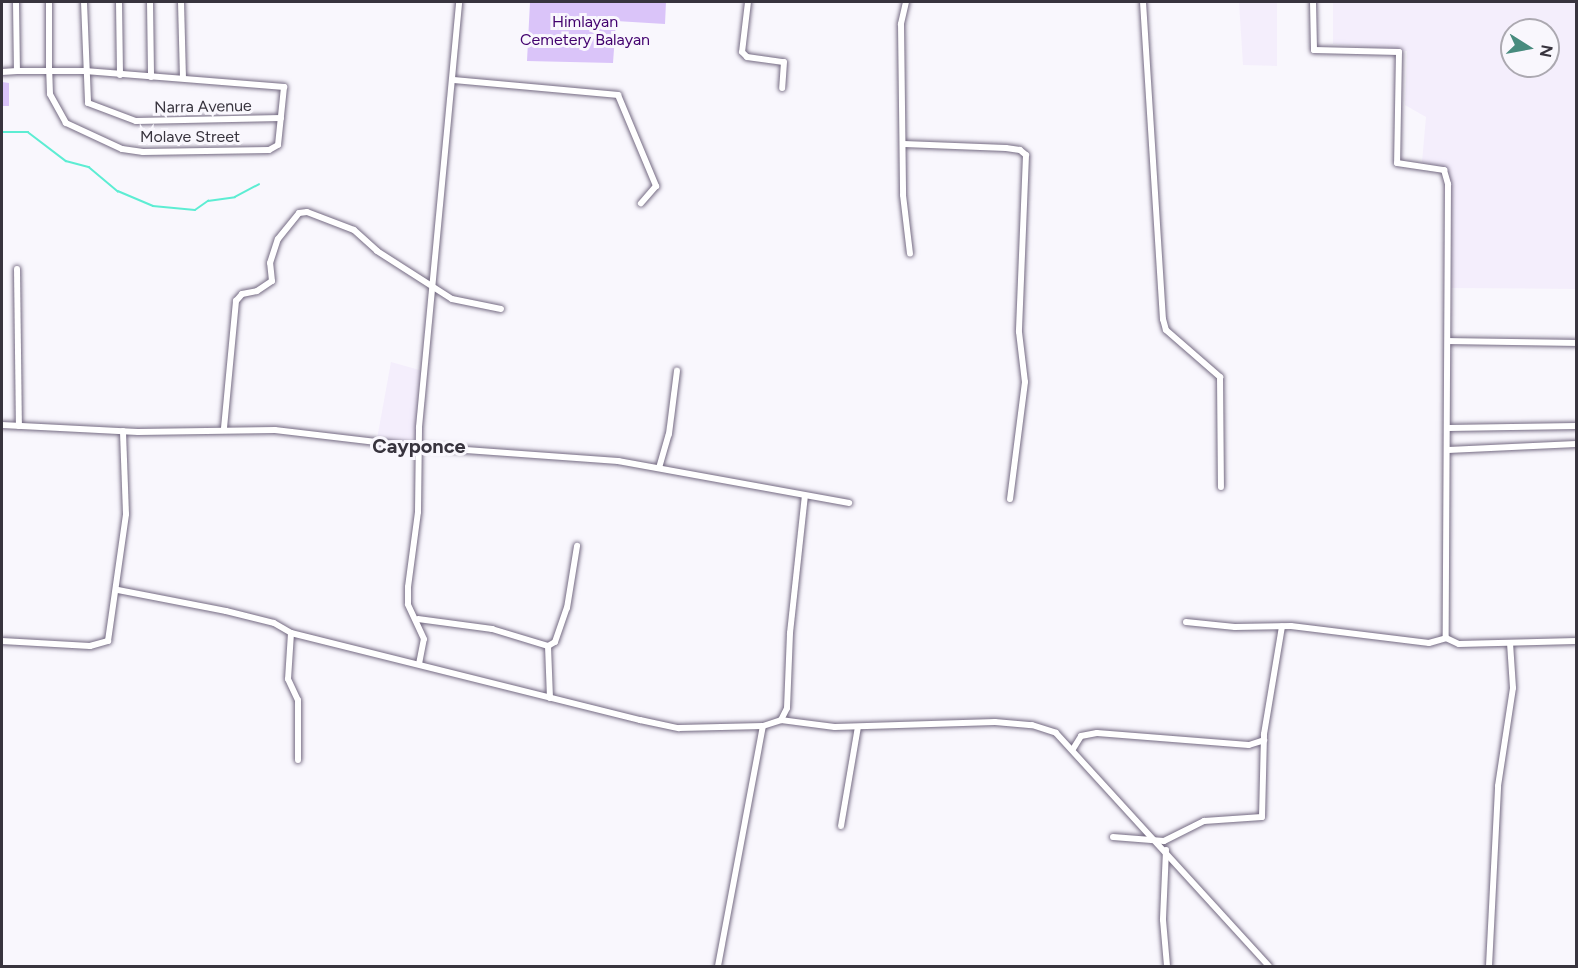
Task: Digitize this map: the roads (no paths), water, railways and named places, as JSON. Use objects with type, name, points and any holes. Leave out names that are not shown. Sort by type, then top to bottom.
[{"type":"street","points":[[16,2],[17,71]]},
{"type":"street","name":"Molave Street","points":[[49,2],[50,94],[66,123],[122,149],[171,153],[269,150],[279,145],[284,87],[183,77]]},
{"type":"street","name":"Narra Avenue","points":[[84,2],[88,103],[136,121],[281,118]]},
{"type":"street","points":[[119,2],[120,75]]},
{"type":"street","points":[[150,2],[151,77]]},
{"type":"street","points":[[2,72],[85,71],[151,77],[183,77],[181,2]]},
{"type":"street","points":[[419,664],[424,639],[418,619],[408,604],[418,512],[419,444],[454,80],[459,2]]},
{"type":"street","points":[[748,2],[742,52],[747,57],[784,62],[782,88]]},
{"type":"street","points":[[906,2],[901,24],[903,207],[910,236],[910,254]]},
{"type":"street","points":[[1143,2],[1163,319],[1167,330],[1220,377],[1221,487]]},
{"type":"street","points":[[1313,2],[1314,50],[1399,52],[1397,163],[1444,171],[1448,184],[1446,638]]},
{"type":"street","points":[[454,80],[618,95],[656,186],[641,203]]},
{"type":"street","points":[[904,144],[1006,148],[1020,150],[1026,155],[1019,332],[1025,382],[1010,499]]},
{"type":"street","points":[[224,428],[236,301],[242,294],[257,291],[272,281],[270,263],[278,239],[299,213],[307,212],[354,230],[377,251],[452,299],[501,309]]},
{"type":"street","points":[[17,269],[19,426]]},
{"type":"street","points":[[1448,341],[1576,343]]},
{"type":"street","points":[[659,468],[676,397],[677,371]]},
{"type":"street","points":[[2,425],[123,431],[224,428],[419,444],[659,468],[849,503]]},
{"type":"street","points":[[1448,428],[1576,426]]},
{"type":"street","points":[[2,641],[105,644],[118,590],[127,503],[123,431]]},
{"type":"street","points":[[1448,450],[1576,444]]},
{"type":"street","points":[[781,720],[787,708],[790,633],[805,495]]},
{"type":"street","points":[[418,619],[492,629],[548,646],[555,642],[567,608],[577,546]]},
{"type":"street","points":[[118,590],[226,611],[274,623],[291,633],[680,728],[763,726],[781,720],[798,725],[858,727],[994,722],[1032,724],[1056,733],[1073,748],[1269,966]]},
{"type":"street","points":[[1186,622],[1282,627],[1429,643],[1446,638],[1459,644],[1576,641]]},
{"type":"street","points":[[1113,837],[1167,840],[1204,821],[1262,817],[1266,770],[1264,740],[1282,627]]},
{"type":"street","points":[[291,633],[288,679],[298,700],[298,760]]},
{"type":"street","points":[[1489,966],[1497,786],[1513,688],[1510,643]]},
{"type":"street","points":[[548,646],[550,698]]},
{"type":"street","points":[[718,966],[763,726]]},
{"type":"street","points":[[841,826],[858,727]]},
{"type":"street","points":[[1073,748],[1081,736],[1097,733],[1249,745],[1264,740]]},
{"type":"street","points":[[1167,840],[1163,920],[1167,966]]},
{"type":"waterway","points":[[2,132],[28,132],[66,161],[89,167],[118,191],[153,206],[195,210],[208,201],[235,197],[259,184]]},
{"type":"district","name":"Cayponce","points":[[419,446]]},
{"type":"park label","name":"Himlayan Cemetery Balayan","points":[[585,31]]}]
